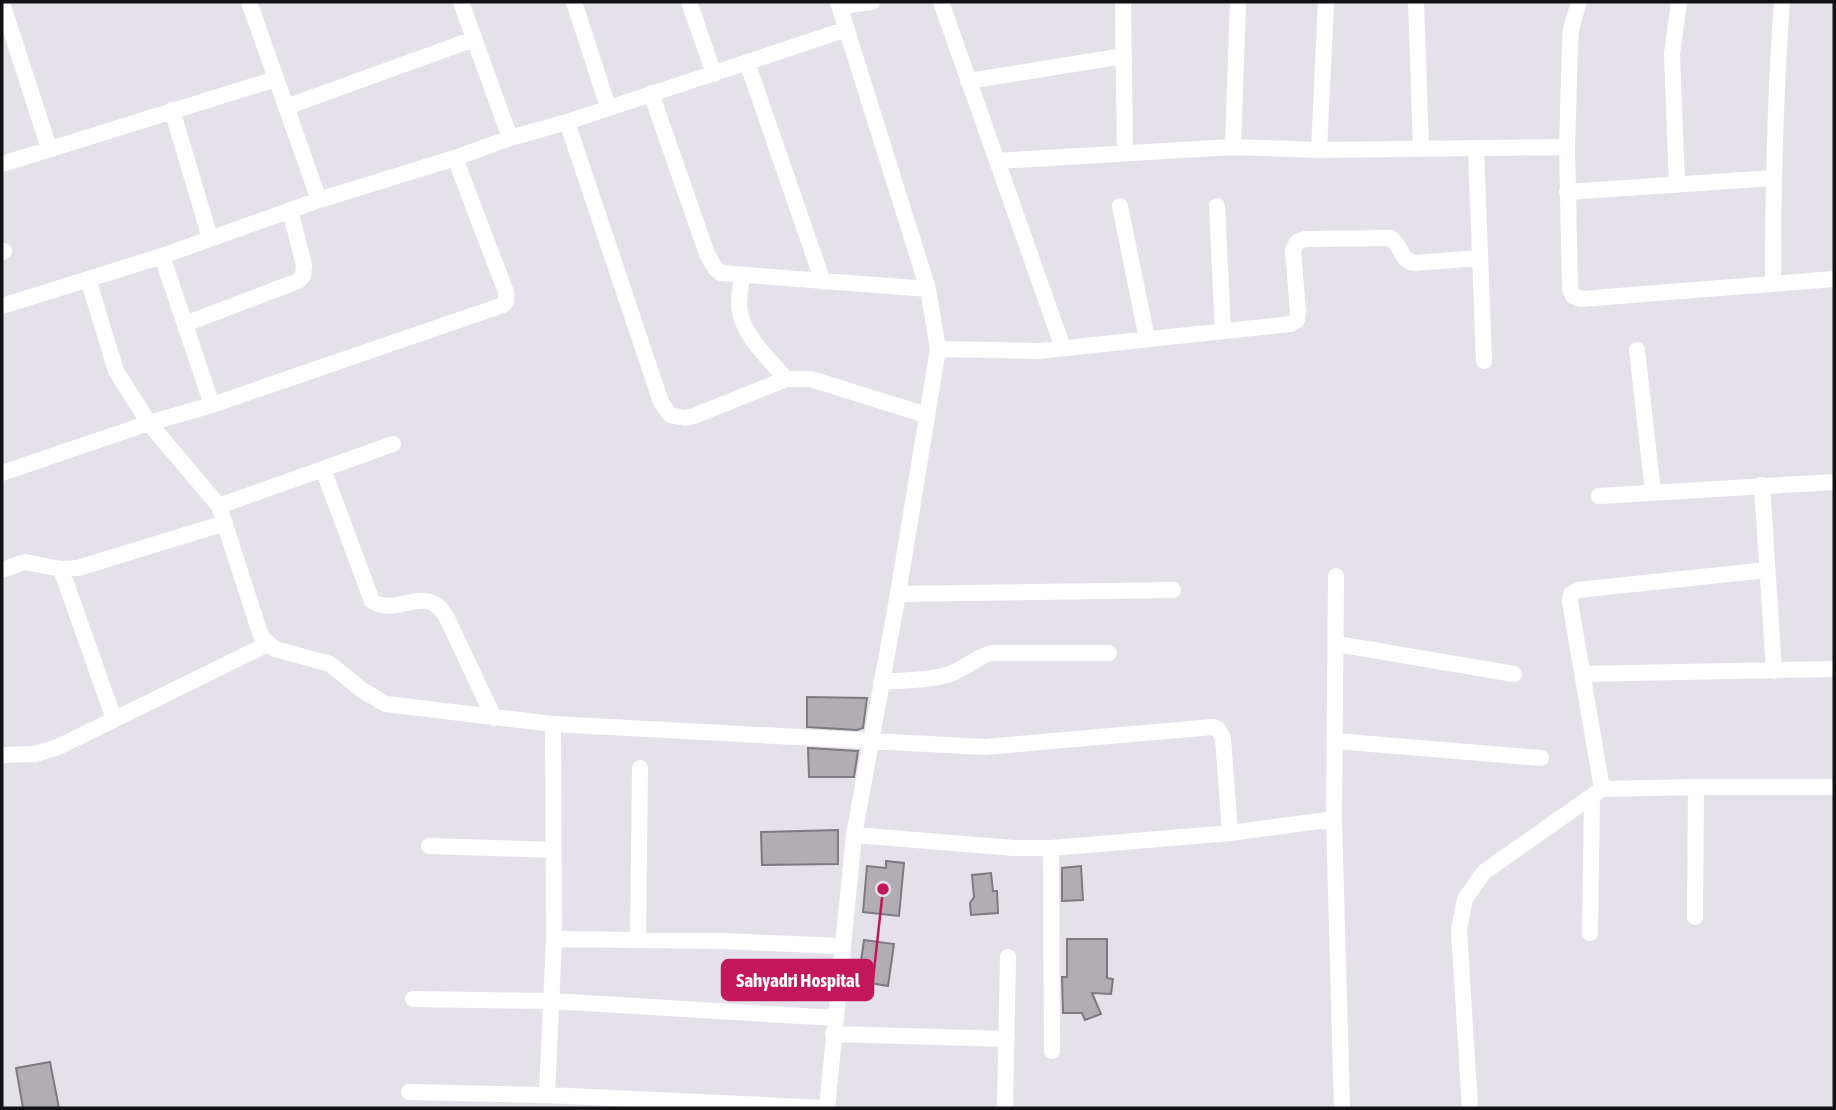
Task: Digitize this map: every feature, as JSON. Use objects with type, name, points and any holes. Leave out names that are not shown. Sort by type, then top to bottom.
[{"type":"street","points":[[249,2],[319,200]]},
{"type":"street","points":[[461,2],[510,138]]},
{"type":"street","points":[[574,2],[608,107]]},
{"type":"street","points":[[689,2],[714,74]]},
{"type":"street","points":[[409,1092],[547,1095],[827,1108],[854,835],[898,594],[938,349],[928,289],[838,4],[872,2]]},
{"type":"street","points":[[941,2],[1063,348]]},
{"type":"street","points":[[1123,2],[1125,152]]},
{"type":"street","points":[[1233,147],[1238,2]]},
{"type":"street","points":[[1319,150],[1326,2]]},
{"type":"street","points":[[1416,2],[1421,149]]},
{"type":"street","points":[[1579,2],[1571,29],[1567,147],[1570,288],[1573,296],[1577,298],[1834,279]]},
{"type":"street","points":[[1678,185],[1672,54],[1679,2]]},
{"type":"street","points":[[1773,283],[1776,82],[1782,2]]},
{"type":"street","points":[[2,3],[48,148]]},
{"type":"street","points":[[2,306],[162,256],[319,200],[455,159],[510,138],[847,29]]},
{"type":"street","points":[[286,107],[474,39]]},
{"type":"street","points":[[968,80],[1124,56]]},
{"type":"street","points":[[747,62],[822,282]]},
{"type":"street","points":[[2,164],[276,79]]},
{"type":"street","points":[[651,93],[706,254],[721,273],[928,289]]},
{"type":"street","points":[[172,110],[210,238]]},
{"type":"street","points":[[566,122],[665,411],[677,418],[694,416],[786,379],[811,380],[926,415]]},
{"type":"street","points":[[996,162],[1233,147],[1319,150],[1567,147]]},
{"type":"street","points":[[1476,148],[1484,361]]},
{"type":"street","points":[[2,472],[212,405],[503,304],[506,301],[506,292],[455,159]]},
{"type":"street","points":[[1567,192],[1773,178]]},
{"type":"street","points":[[1119,206],[1147,339]]},
{"type":"street","points":[[1217,206],[1223,331]]},
{"type":"street","points":[[185,324],[292,283],[303,276],[304,265],[290,210]]},
{"type":"street","points":[[938,349],[1038,351],[1295,322],[1298,312],[1293,250],[1294,245],[1301,240],[1390,238],[1397,243],[1405,259],[1414,263],[1480,258]]},
{"type":"street","points":[[162,256],[212,405]]},
{"type":"street","points":[[742,276],[739,303],[742,321],[747,332],[786,379]]},
{"type":"street","points":[[88,279],[111,360],[149,423],[219,506],[259,629],[268,644],[284,652],[330,664],[362,690],[386,704],[553,724],[869,742],[1009,746],[1213,727],[1218,729],[1223,738],[1230,833]]},
{"type":"street","points":[[1637,350],[1653,492]]},
{"type":"street","points":[[219,506],[393,444]]},
{"type":"street","points":[[323,469],[372,601],[380,606],[427,600],[438,605],[446,616],[494,718]]},
{"type":"street","points":[[1599,496],[1834,482]]},
{"type":"street","points":[[1762,485],[1774,671]]},
{"type":"street","points":[[2,570],[25,562],[61,569],[78,568],[225,523]]},
{"type":"street","points":[[61,569],[114,719]]},
{"type":"street","points":[[1590,933],[1597,793],[1571,594],[1574,591],[1767,570]]},
{"type":"street","points":[[1336,576],[1334,818],[1342,1108]]},
{"type":"street","points":[[898,594],[1172,590]]},
{"type":"street","points":[[2,755],[45,752],[268,644]]},
{"type":"street","points":[[1337,644],[1514,674]]},
{"type":"street","points":[[881,682],[944,676],[974,659],[992,653],[1109,653]]},
{"type":"street","points":[[1582,674],[1834,669]]},
{"type":"street","points":[[547,1095],[554,939],[553,724]]},
{"type":"street","points":[[1335,741],[1541,758]]},
{"type":"street","points":[[638,940],[640,768]]},
{"type":"street","points":[[1695,917],[1696,787]]},
{"type":"street","points":[[1471,1108],[1458,945],[1465,899],[1484,872],[1597,793],[1696,787],[1834,787]]},
{"type":"street","points":[[854,835],[1014,848],[1051,848],[1230,833],[1334,818]]},
{"type":"street","points":[[429,846],[553,850]]},
{"type":"street","points":[[1051,848],[1052,1051]]},
{"type":"street","points":[[554,939],[841,946]]},
{"type":"street","points":[[1005,1108],[1009,957]]},
{"type":"street","points":[[413,999],[551,1001],[1007,1039]]},
{"type":"building","points":[[807,697],[867,698],[863,728],[857,730],[807,727]]},
{"type":"building","points":[[808,748],[858,751],[854,777],[809,777]]},
{"type":"building","points":[[838,830],[838,864],[762,865],[761,832]]},
{"type":"building","points":[[886,861],[904,863],[899,916],[863,912],[867,866],[886,868]]},
{"type":"building","points":[[1081,866],[1083,900],[1062,901],[1062,868]]},
{"type":"building","points":[[991,873],[993,891],[997,891],[998,913],[971,915],[970,903],[974,897],[972,875]]},
{"type":"building","points":[[1067,939],[1107,939],[1107,978],[1113,979],[1111,994],[1092,993],[1101,1014],[1085,1020],[1082,1013],[1063,1013],[1062,977],[1067,977]]},
{"type":"building","points":[[864,940],[894,944],[888,986],[858,981]]},
{"type":"building","points":[[50,1062],[59,1108],[23,1108],[16,1068]]},
{"type":"place","name":"Sahyadri Hospital","points":[[883,889]]}]
